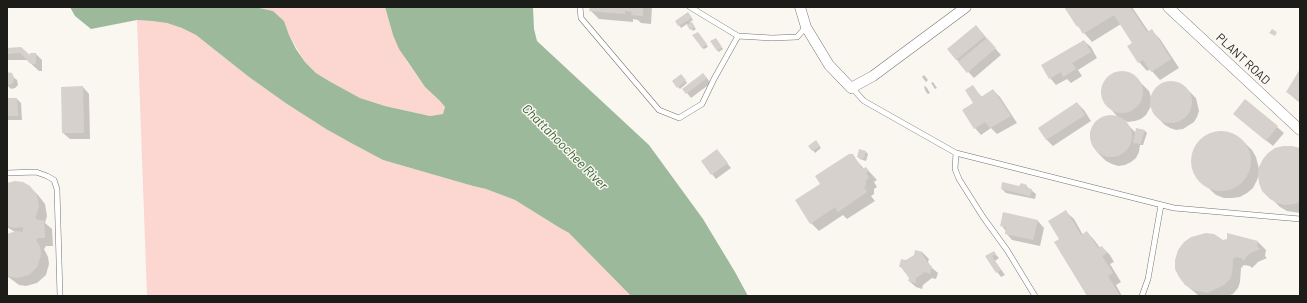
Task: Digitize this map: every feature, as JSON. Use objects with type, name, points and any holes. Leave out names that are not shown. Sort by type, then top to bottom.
[{"type":"street","points":[[800,7],[806,27],[829,64],[851,88],[873,76],[966,7]]},
{"type":"street","name":"PLANT ROAD","points":[[1168,7],[1300,130]]},
{"type":"lane","points":[[580,7],[581,18],[659,110],[679,118],[702,104],[738,36]]},
{"type":"lane","points":[[690,7],[738,36],[797,38],[806,27]]},
{"type":"lane","points":[[851,88],[864,101],[956,153],[1174,208],[1300,219]]},
{"type":"lane","points":[[956,153],[955,169],[959,179],[983,217],[1007,250],[1035,296]]},
{"type":"lane","points":[[7,173],[36,172],[54,180],[57,189],[60,296]]},
{"type":"lane","points":[[1142,296],[1148,279],[1161,205]]},
{"type":"shaded area","points":[[255,7],[385,7],[393,35],[407,62],[425,87],[445,107],[443,114],[430,116],[385,106],[360,98],[329,81],[316,73],[305,62],[289,35],[284,21],[273,11]]},
{"type":"shaded area","points":[[137,20],[167,23],[196,35],[249,77],[287,104],[326,129],[383,160],[486,189],[515,200],[569,233],[631,296],[147,296]]},
{"type":"water","name":"Chattahoochee River","points":[[70,7],[255,7],[273,11],[284,21],[296,49],[305,62],[316,73],[360,98],[385,106],[430,116],[443,114],[445,107],[425,87],[399,49],[393,35],[385,7],[533,7],[534,29],[537,41],[649,145],[703,219],[748,296],[631,296],[569,233],[515,200],[486,189],[383,160],[326,129],[287,104],[249,77],[196,35],[167,23],[137,20],[91,29],[75,16]]},
{"type":"building","points":[[590,7],[643,7],[643,16],[631,15],[632,12],[625,11],[625,14],[589,11]]},
{"type":"building","points":[[1064,7],[1130,7],[1147,32],[1152,29],[1171,59],[1151,72],[1143,60],[1138,63],[1127,46],[1132,43],[1114,15],[1083,34]]},
{"type":"building","points":[[688,12],[692,18],[678,26],[675,21]]},
{"type":"building","points":[[692,22],[695,27],[690,30],[687,25]]},
{"type":"building","points":[[976,25],[985,36],[956,60],[947,49]]},
{"type":"building","points":[[1272,29],[1277,32],[1275,36],[1269,33]]},
{"type":"building","points":[[698,32],[707,44],[702,48],[692,35]]},
{"type":"building","points":[[716,38],[722,47],[717,51],[710,41]]},
{"type":"building","points":[[987,38],[996,48],[967,73],[958,62]]},
{"type":"building","points":[[1084,40],[1091,52],[1072,63],[1076,69],[1063,77],[1061,72],[1049,79],[1041,65]]},
{"type":"building","points":[[21,47],[30,55],[30,53],[36,53],[36,64],[31,64],[20,53],[7,54],[7,48]]},
{"type":"building","points":[[1300,69],[1300,101],[1286,92]]},
{"type":"building","points":[[1118,71],[1126,71],[1134,74],[1140,80],[1143,92],[1140,104],[1134,110],[1126,113],[1118,113],[1110,110],[1104,104],[1101,96],[1101,88],[1104,80],[1110,74]]},
{"type":"building","points":[[7,72],[12,73],[14,77],[13,83],[9,85],[7,85]]},
{"type":"building","points":[[703,73],[707,78],[686,94],[682,89]]},
{"type":"building","points":[[681,74],[686,80],[677,88],[672,81]]},
{"type":"building","points":[[1167,81],[1175,81],[1183,84],[1189,90],[1192,102],[1189,114],[1183,120],[1175,123],[1167,123],[1159,120],[1153,114],[1150,106],[1150,98],[1153,90],[1159,84]]},
{"type":"building","points":[[973,85],[981,97],[993,89],[1011,116],[990,128],[985,122],[974,129],[962,110],[973,103],[965,90]]},
{"type":"building","points":[[83,86],[84,133],[62,133],[61,87]]},
{"type":"building","points":[[7,98],[17,98],[18,116],[7,116]]},
{"type":"building","points":[[1245,99],[1278,126],[1266,141],[1233,114]]},
{"type":"building","points":[[1077,102],[1085,115],[1046,140],[1038,128]]},
{"type":"building","points":[[1107,115],[1115,115],[1123,118],[1129,124],[1132,136],[1129,148],[1123,154],[1115,157],[1107,157],[1099,154],[1093,148],[1090,140],[1090,132],[1093,124],[1099,118]]},
{"type":"building","points":[[1136,128],[1145,130],[1141,144],[1133,143]]},
{"type":"building","points":[[1221,131],[1238,136],[1246,144],[1251,161],[1246,178],[1238,186],[1221,191],[1204,186],[1196,178],[1191,161],[1196,144],[1204,136]]},
{"type":"building","points":[[816,140],[820,146],[812,151],[808,146]]},
{"type":"building","points":[[1283,146],[1300,148],[1300,202],[1285,205],[1270,199],[1262,191],[1258,175],[1259,167],[1268,153],[1275,148]]},
{"type":"building","points":[[717,149],[728,163],[711,175],[701,161]]},
{"type":"building","points":[[859,149],[866,151],[864,159],[857,157]]},
{"type":"building","points":[[849,154],[853,154],[862,169],[866,167],[869,171],[866,173],[869,178],[866,180],[866,185],[864,187],[867,192],[838,212],[835,207],[810,224],[795,200],[820,184],[815,176]]},
{"type":"building","points":[[15,181],[23,182],[30,186],[37,195],[39,207],[35,218],[38,220],[44,220],[45,238],[38,238],[36,240],[40,247],[41,255],[37,267],[29,275],[17,278],[7,276],[7,234],[16,231],[23,232],[23,227],[15,228],[7,226],[7,183]]},
{"type":"building","points":[[1002,182],[1019,186],[1021,183],[1027,185],[1026,188],[1032,189],[1030,196],[1001,189]]},
{"type":"building","points":[[1066,210],[1081,235],[1087,231],[1098,248],[1102,246],[1107,253],[1102,256],[1113,273],[1108,276],[1120,296],[1087,296],[1054,242],[1059,239],[1048,221]]},
{"type":"building","points":[[1003,212],[1038,220],[1033,240],[1005,234],[1006,227],[1000,226]]},
{"type":"building","points":[[1206,233],[1214,234],[1223,240],[1227,239],[1227,233],[1258,241],[1257,246],[1260,249],[1249,254],[1243,261],[1242,258],[1236,257],[1233,259],[1230,279],[1224,285],[1208,293],[1193,290],[1185,285],[1175,269],[1175,260],[1178,250],[1184,242],[1191,237]]},
{"type":"building","points":[[915,250],[923,252],[922,254],[929,265],[932,266],[930,274],[925,272],[916,278],[916,283],[908,281],[909,278],[901,267],[899,267],[901,259],[906,260],[914,255]]},
{"type":"building","points":[[994,251],[996,254],[992,256],[1001,270],[996,273],[985,256]]}]
